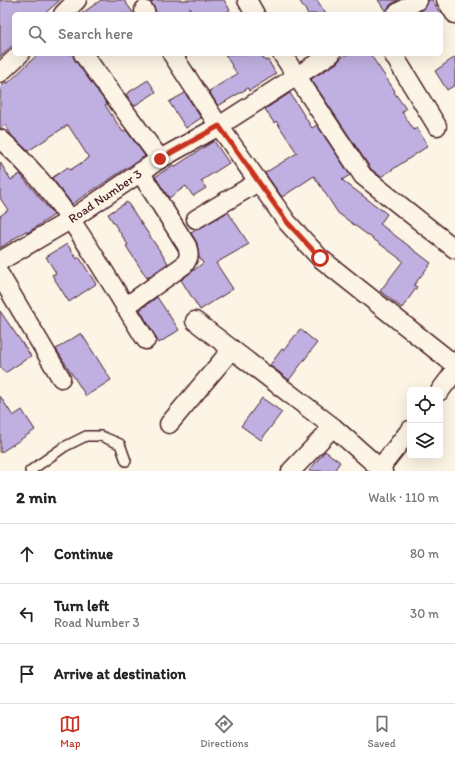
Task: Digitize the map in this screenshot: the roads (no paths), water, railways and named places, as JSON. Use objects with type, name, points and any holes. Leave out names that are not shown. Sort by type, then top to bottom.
[{"type":"street","points":[[65,12],[77,0]]},
{"type":"street","points":[[399,12],[418,0]]},
{"type":"street","points":[[446,0],[455,14]]},
{"type":"street","points":[[0,73],[18,56]]},
{"type":"street","points":[[84,56],[160,159]]},
{"type":"street","points":[[173,56],[219,126],[287,222],[320,258],[455,365]]},
{"type":"street","points":[[283,56],[363,176],[455,249]]},
{"type":"street","name":"Road Number 3","points":[[0,261],[70,220],[160,159],[219,126],[328,56]]},
{"type":"street","points":[[393,56],[437,126]]},
{"type":"street","points":[[0,139],[20,157],[40,180],[70,220],[146,340]]},
{"type":"street","points":[[125,306],[184,265],[190,254],[187,246],[140,172]]},
{"type":"street","points":[[196,219],[258,182]]},
{"type":"street","points":[[0,275],[61,378]]},
{"type":"street","points":[[195,321],[333,427],[382,470],[407,434]]},
{"type":"street","points":[[169,424],[232,349]]},
{"type":"street","points":[[443,387],[455,371]]},
{"type":"street","points":[[292,471],[333,427]]},
{"type":"lane","points":[[30,471],[64,447],[86,436],[101,436],[120,444],[126,461]]}]
